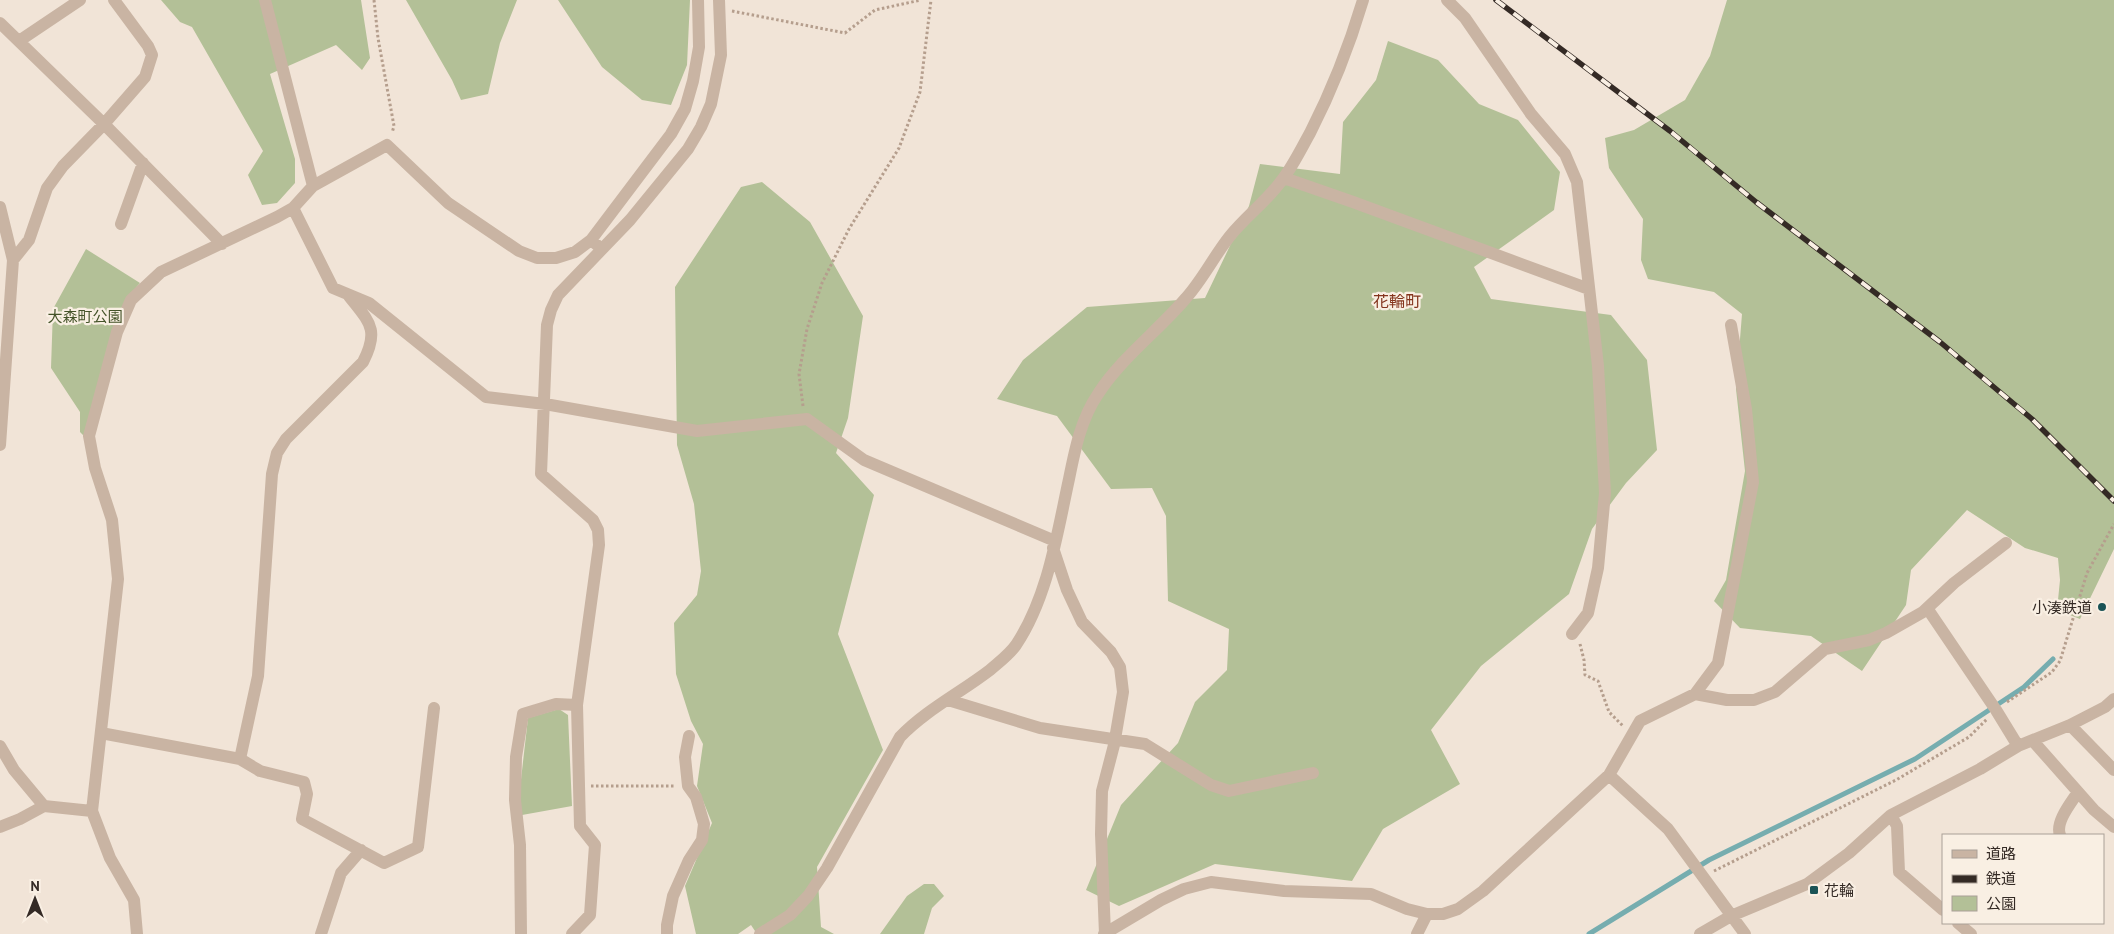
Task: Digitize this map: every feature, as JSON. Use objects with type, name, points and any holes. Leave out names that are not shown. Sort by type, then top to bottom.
[{"type":"street","points":[[18,41],[80,0]]},
{"type":"street","points":[[13,260],[29,240],[47,188],[63,166],[104,124],[145,77],[152,55],[148,46],[114,0]]},
{"type":"street","points":[[265,0],[313,186]]},
{"type":"street","points":[[137,934],[134,900],[110,858],[92,811],[118,579],[112,520],[95,468],[89,436],[117,332],[131,300],[161,272],[293,208],[313,186],[387,145],[448,202],[519,251],[537,258],[556,258],[575,252],[591,240],[671,134],[685,109],[699,47],[698,0]]},
{"type":"street","points":[[760,934],[790,915],[808,896],[827,868],[900,737],[913,723],[948,700],[1015,647],[1033,613],[1046,577],[1078,437],[1096,396],[1111,375],[1201,281],[1219,250],[1235,230],[1262,204],[1284,178],[1330,95],[1345,58],[1363,0]]},
{"type":"street","points":[[1447,0],[1465,18],[1531,114],[1565,154],[1577,182],[1598,366],[1605,494],[1598,568],[1588,613],[1572,634]]},
{"type":"street","points":[[572,934],[590,915],[595,845],[580,826],[577,705],[599,544],[598,530],[593,520],[541,474],[547,325],[558,295],[603,250],[688,149],[701,127],[711,104],[717,80],[720,55],[720,4]]},
{"type":"street","points":[[0,23],[144,163],[222,244]]},
{"type":"street","points":[[121,224],[144,163]]},
{"type":"street","points":[[1284,178],[1589,289]]},
{"type":"street","points":[[0,207],[13,260],[10,325],[5,356],[0,421],[0,445]]},
{"type":"street","points":[[293,208],[333,288],[369,303],[486,397],[545,404],[697,431],[807,419],[864,460],[1054,544]]},
{"type":"street","points":[[591,240],[603,250]]},
{"type":"street","points":[[240,759],[258,676],[269,494],[277,453],[286,439],[363,362],[369,351],[372,336],[368,321],[347,294]]},
{"type":"street","points":[[1054,544],[1067,590],[1082,622],[1111,652],[1120,667],[1123,692],[1115,738],[1102,792],[1101,834],[1108,933],[1161,900],[1184,889],[1211,882],[1284,891],[1371,894],[1407,909],[1427,914],[1443,914],[1458,909],[1483,891],[1609,775],[1640,721],[1695,694],[1718,663],[1753,482],[1746,409],[1731,325]]},
{"type":"street","points":[[1695,694],[1727,700],[1754,700],[1775,692],[1825,649],[1869,640],[1886,633],[1927,608],[1954,583],[2006,543]]},
{"type":"street","points":[[1927,608],[2018,746]]},
{"type":"street","points":[[1700,934],[1731,916],[1807,884],[1848,853],[1891,815],[1980,769],[2018,746],[2070,725],[2105,707],[2114,699]]},
{"type":"street","points":[[948,700],[1040,728],[1146,744],[1211,785],[1229,791],[1313,773]]},
{"type":"street","points":[[521,934],[520,845],[515,800],[516,757],[523,714],[556,704],[577,705]]},
{"type":"street","points":[[101,733],[240,759],[260,771],[304,782],[307,794],[302,820],[384,863],[418,847],[434,708]]},
{"type":"street","points":[[2070,725],[2114,770]]},
{"type":"street","points":[[667,934],[673,896],[689,860],[702,840],[704,824],[696,797],[688,786],[685,757],[689,736]]},
{"type":"street","points":[[2033,741],[2094,810],[2114,827]]},
{"type":"street","points":[[0,746],[14,770],[44,806]]},
{"type":"street","points":[[1609,775],[1668,829],[1745,934]]},
{"type":"street","points":[[2059,834],[2060,824],[2078,792]]},
{"type":"street","points":[[0,826],[20,819],[44,806],[92,811]]},
{"type":"street","points":[[1891,815],[1897,826],[1899,872],[1942,909]]},
{"type":"street","points":[[321,934],[341,873],[360,850]]},
{"type":"street","points":[[1417,934],[1427,914]]},
{"type":"street","points":[[1959,924],[1971,934]]},
{"type":"path","points":[[374,0],[378,38],[394,126],[387,145]]},
{"type":"path","points":[[720,4],[845,33],[874,10],[921,0]]},
{"type":"path","points":[[807,419],[802,402],[799,374],[807,329],[826,275],[848,229],[899,148],[920,92],[931,0]]},
{"type":"path","points":[[1702,877],[1896,780],[1969,737],[1996,710],[2052,672],[2060,661],[2087,573],[2114,524]]},
{"type":"path","points":[[1572,634],[1582,648],[1585,675],[1598,681],[1609,712],[1633,734]]},
{"type":"path","points":[[579,786],[688,786]]},
{"type":"green space","points":[[161,0],[361,0],[370,58],[362,70],[336,45],[270,74],[295,159],[295,183],[277,203],[262,205],[248,175],[263,151],[192,27],[180,22]]},
{"type":"green space","points":[[406,0],[517,0],[500,43],[488,94],[461,100],[452,80]]},
{"type":"green space","points":[[558,0],[690,0],[687,65],[671,105],[642,100],[602,67]]},
{"type":"green space","points":[[1727,0],[2114,0],[2114,549],[2080,619],[2057,610],[2060,580],[2058,558],[2025,548],[1967,510],[1911,570],[1906,605],[1862,671],[1811,636],[1740,628],[1714,601],[1726,580],[1745,471],[1736,389],[1742,314],[1714,292],[1648,279],[1641,260],[1643,219],[1609,168],[1605,138],[1634,130],[1685,100],[1710,56]]},
{"type":"green space","points":[[1388,41],[1438,60],[1479,104],[1518,120],[1560,172],[1554,210],[1474,267],[1491,299],[1611,315],[1647,360],[1657,450],[1626,483],[1592,529],[1569,594],[1481,666],[1431,730],[1460,784],[1383,829],[1352,881],[1215,864],[1119,906],[1086,890],[1121,805],[1178,743],[1195,702],[1227,670],[1229,629],[1168,601],[1166,516],[1152,488],[1111,489],[1057,416],[997,399],[1023,360],[1087,307],[1205,298],[1249,206],[1260,164],[1340,174],[1343,122],[1376,80]]},
{"type":"green space","points":[[762,182],[810,222],[863,316],[848,418],[836,453],[874,495],[838,634],[883,750],[817,867],[821,927],[834,934],[757,934],[751,925],[738,934],[696,934],[685,886],[712,823],[697,786],[703,744],[691,721],[676,674],[674,623],[697,595],[701,571],[694,504],[677,445],[675,287],[741,187]]},
{"type":"green space","name":"大森町公園","points":[[86,249],[140,283],[129,296],[86,438],[80,432],[80,412],[51,368],[53,309]]},
{"type":"green space","points":[[559,709],[568,715],[572,806],[522,815],[519,797],[528,718]]},
{"type":"green space","points":[[924,884],[934,884],[944,896],[932,908],[924,934],[880,934],[907,896]]},
{"type":"waterway","points":[[1589,934],[1709,860],[1915,759],[2024,687],[2053,659]]},
{"type":"railway","points":[[1496,0],[1670,131],[1756,202],[1940,342],[2032,419],[2114,501]]},
{"type":"place","name":"小湊鉄道","points":[[2102,607]]},
{"type":"place","name":"花輪","points":[[1814,890]]},
{"type":"district","name":"花輪町","points":[[1397,301]]}]
